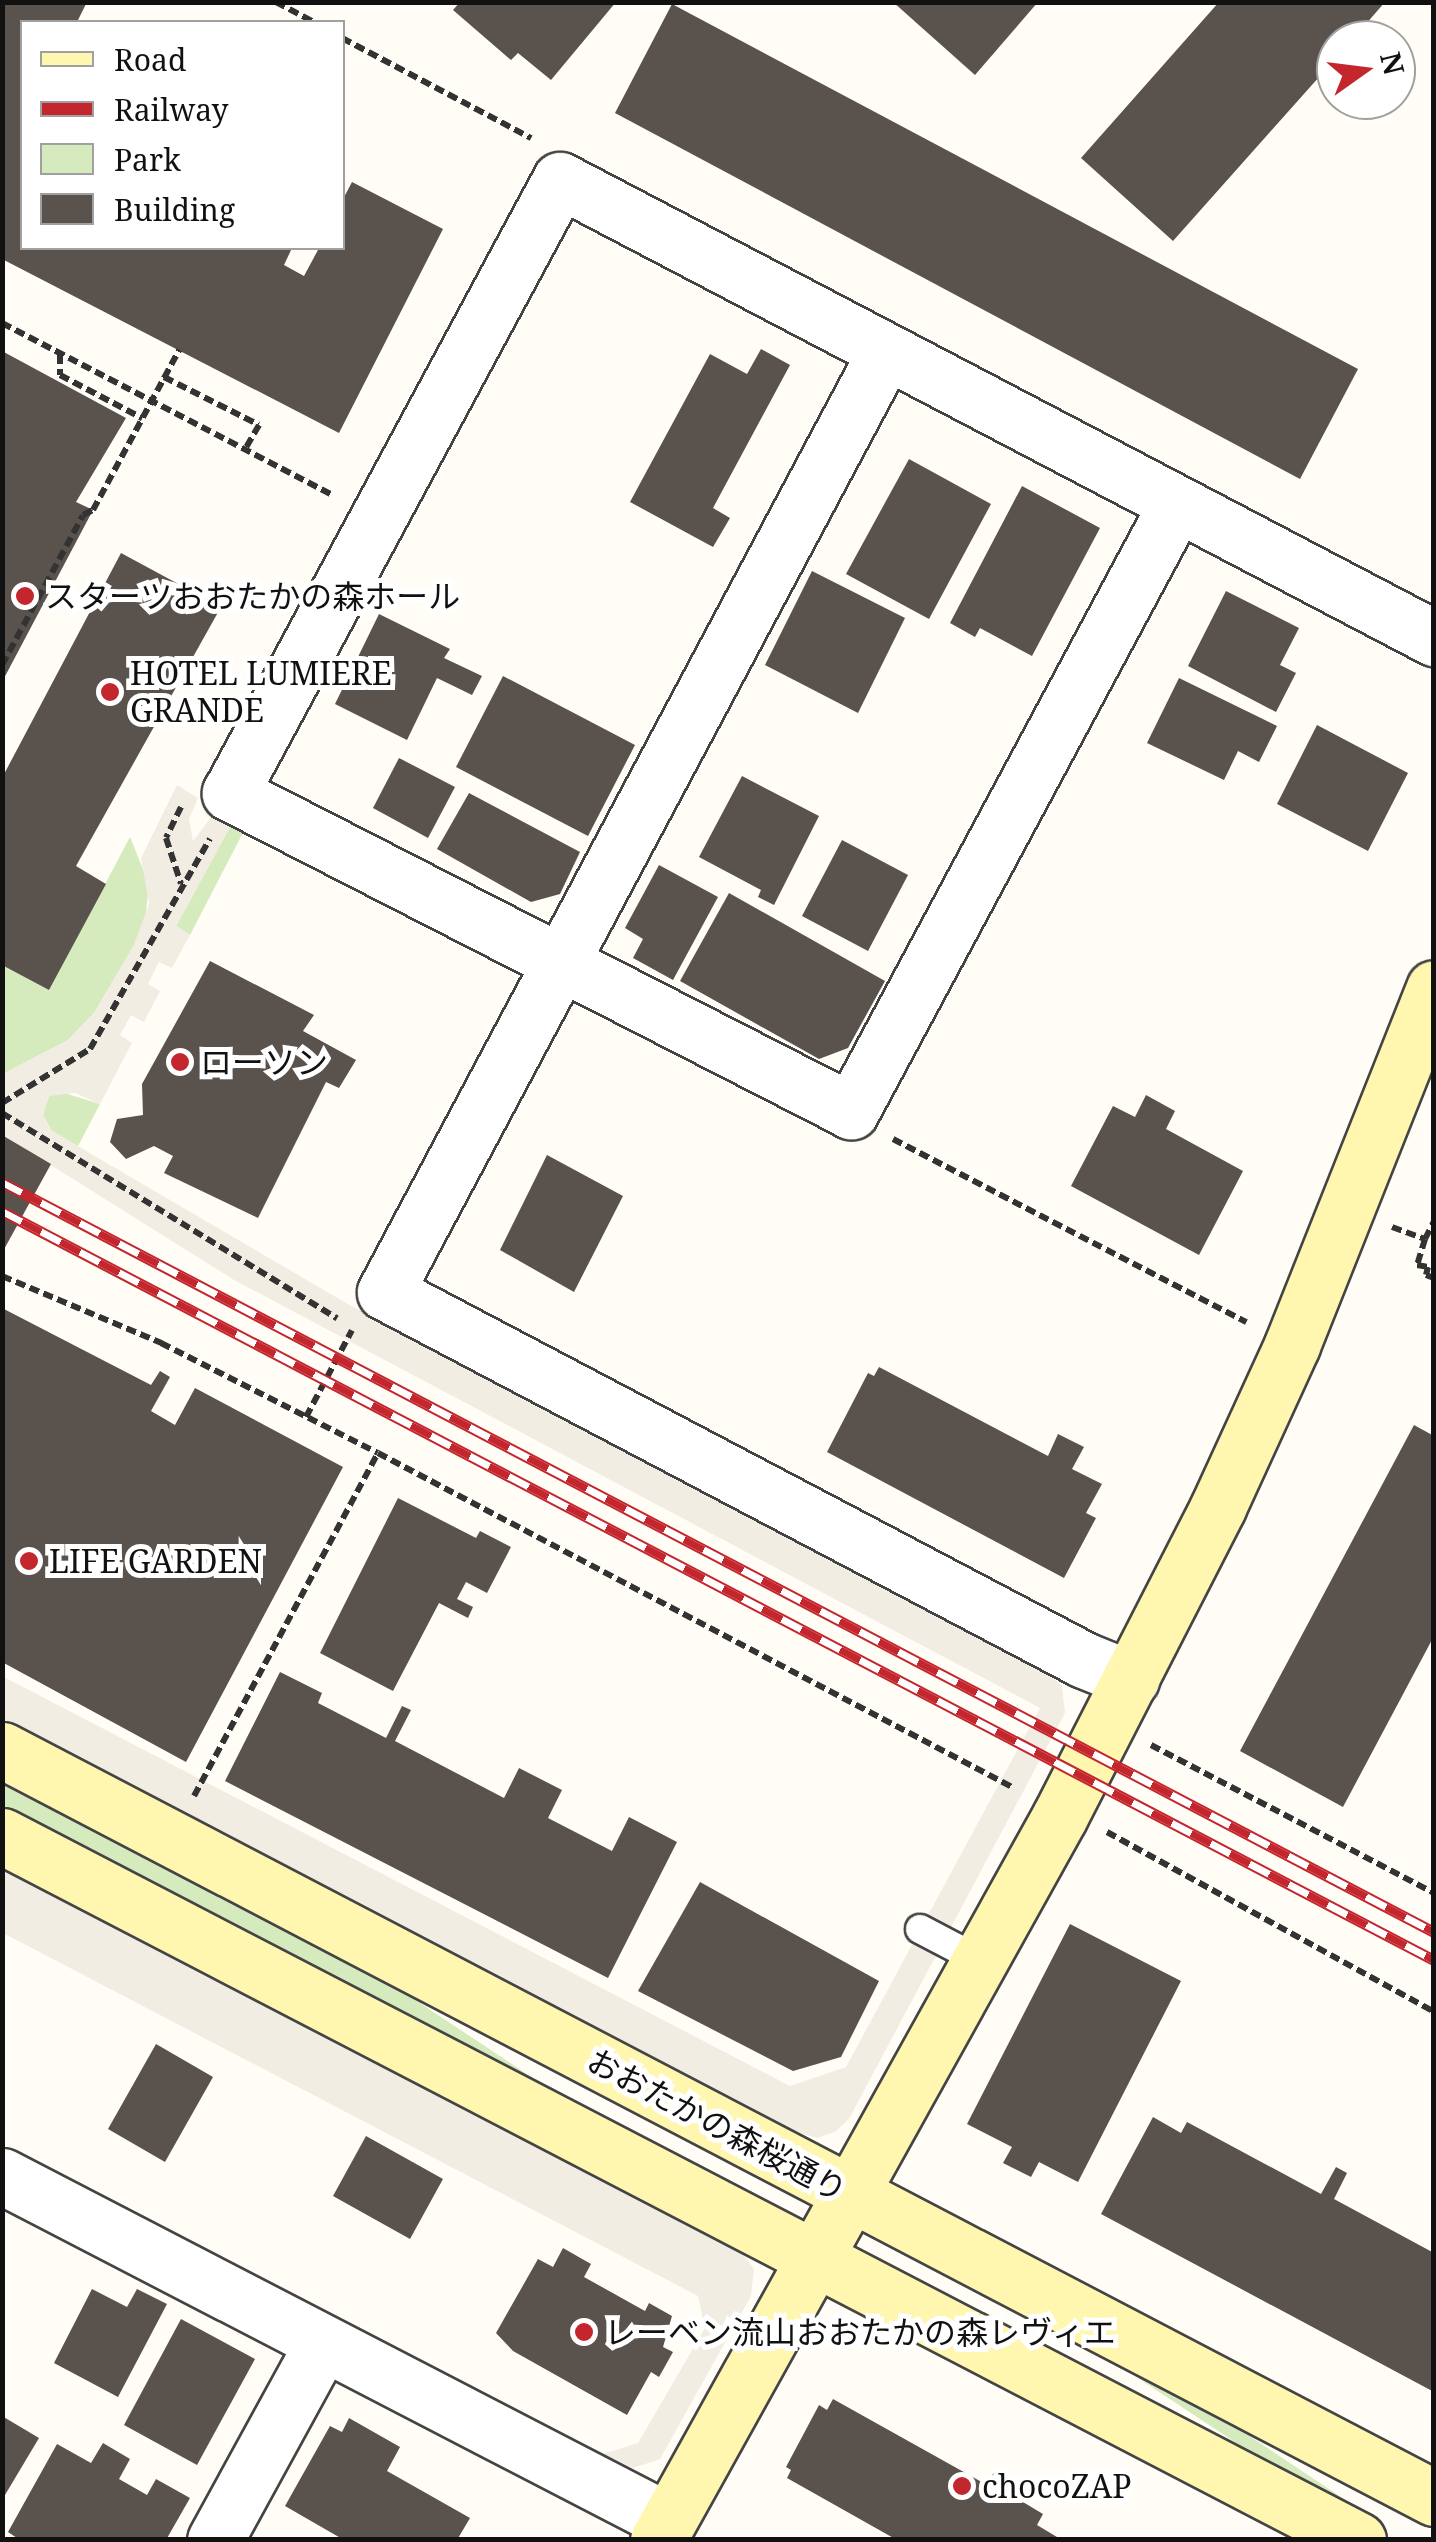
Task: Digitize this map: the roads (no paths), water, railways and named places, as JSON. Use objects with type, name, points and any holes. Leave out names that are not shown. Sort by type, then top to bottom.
[{"type":"street","points":[[1176,505],[850,1111],[565,960],[230,793],[560,180],[1434,638]]},
{"type":"street","points":[[886,351],[385,1292],[1049,1642],[1132,1679]]},
{"type":"street","points":[[2,2176],[663,2530],[818,2258],[1132,1679],[1292,1345],[1434,988]]},
{"type":"street","name":"おおたかの森桜通り","points":[[2,1750],[1434,2498]]},
{"type":"street","points":[[2,1836],[1358,2540]]},
{"type":"street","points":[[216,2540],[321,2346]]},
{"type":"lane","points":[[920,1930],[979,1960]]},
{"type":"railway","points":[[2,1182],[1434,1932]]},
{"type":"railway","points":[[2,1211],[1434,1960]]},
{"type":"place","name":"スターツおおたかの森ホール","points":[[25,596]]},
{"type":"place","name":"HOTEL LUMIERE GRANDE","points":[[110,692]]},
{"type":"place","name":"ローソン","points":[[180,1062]]},
{"type":"place","name":"LIFE GARDEN","points":[[29,1561]]},
{"type":"place","name":"レーベン流山おおたかの森レヴィエ","points":[[584,2332]]},
{"type":"place","name":"chocoZAP","points":[[962,2486]]}]
